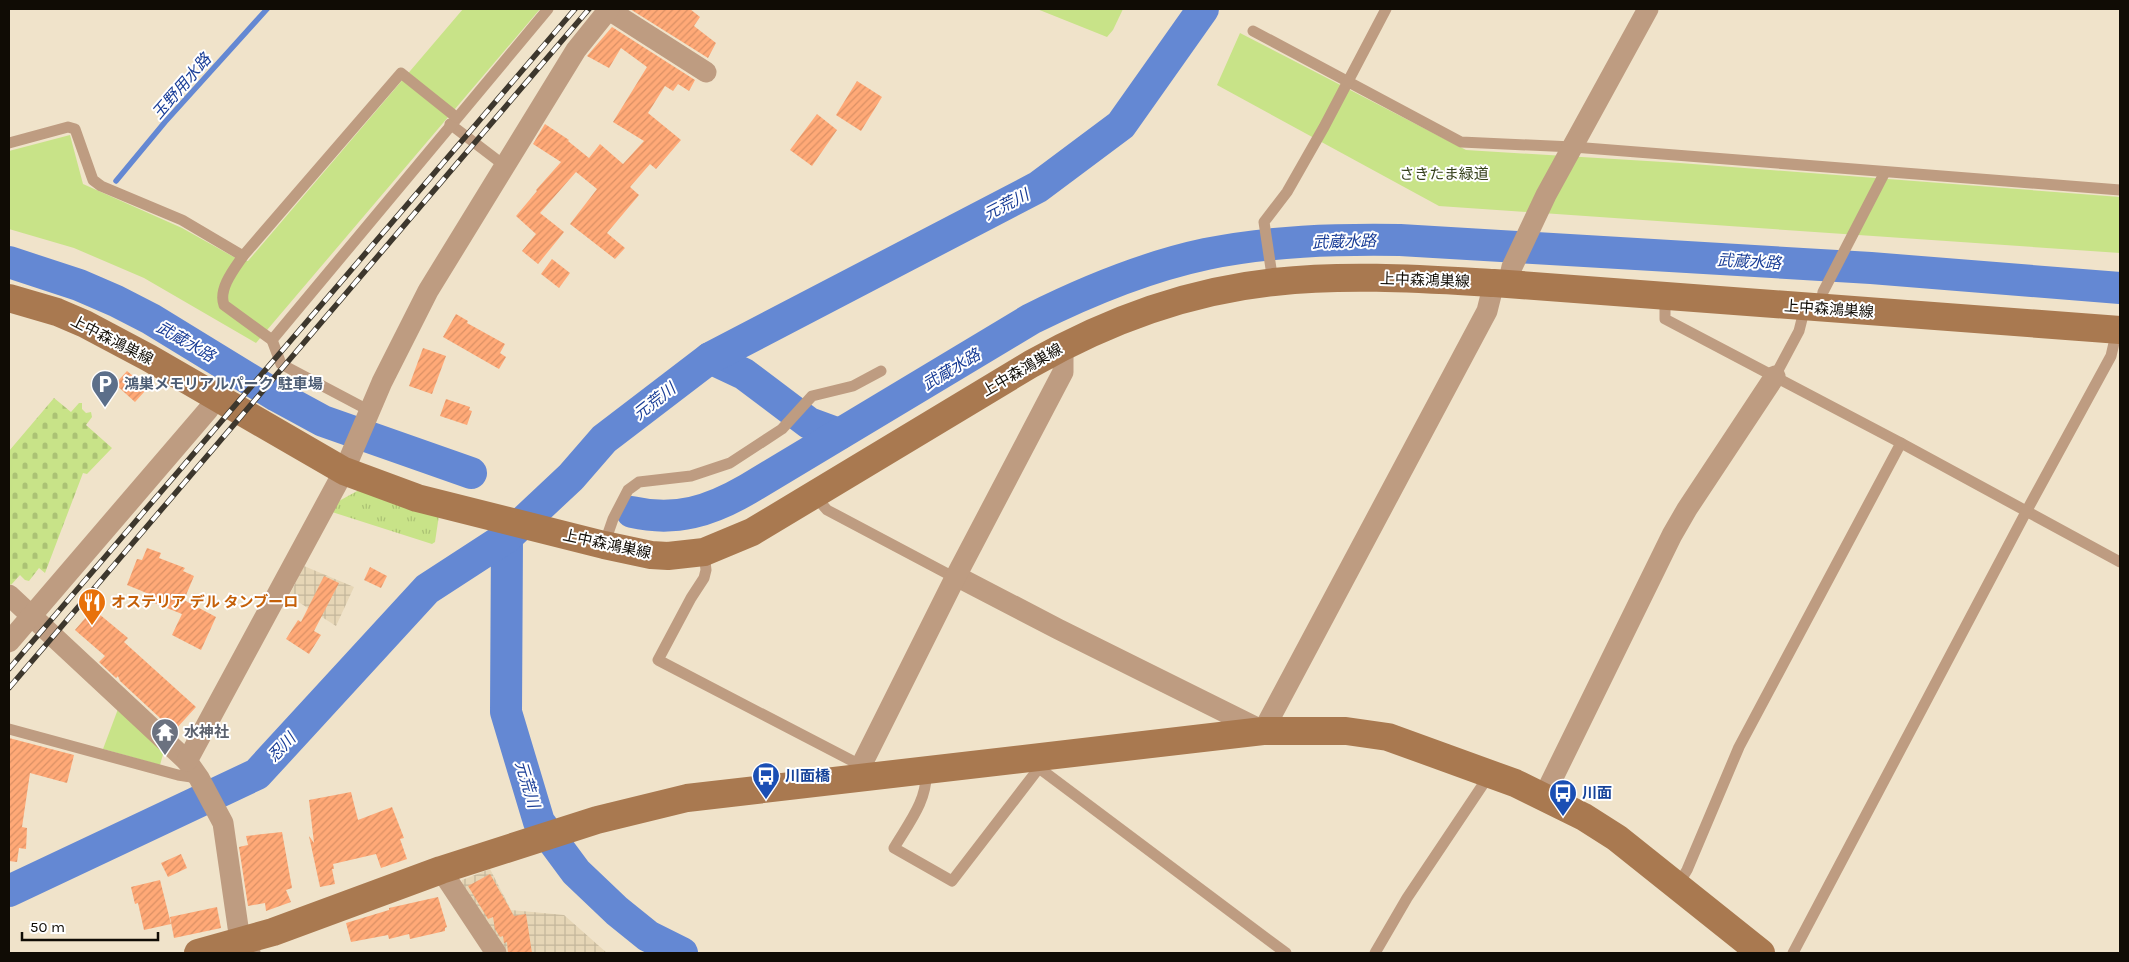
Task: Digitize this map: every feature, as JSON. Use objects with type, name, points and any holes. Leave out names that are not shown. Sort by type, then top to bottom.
[{"type":"main road","name":"上中森鴻巣線","points":[[9,298],[57,312],[86,324],[149,358],[216,398],[348,463],[385,487],[458,509],[597,544],[633,552],[668,556],[704,552],[752,532],[1063,346],[1111,324],[1153,309],[1205,295],[1271,272],[1396,278],[1505,278],[1665,297],[1816,302],[2118,330]]},
{"type":"main road","points":[[198,953],[248,947],[441,870],[597,820],[687,798],[858,773],[1038,764],[1263,731],[1346,731],[1388,737],[1488,772],[1544,796],[1584,817],[1617,838],[1761,953]]},
{"type":"street","points":[[193,769],[348,463],[409,326],[424,298],[576,50],[609,9],[706,72]]},
{"type":"street","points":[[956,576],[1263,731],[1505,278],[1546,194],[1648,9]]},
{"type":"street","points":[[858,773],[956,576],[1063,372],[1063,346]]},
{"type":"street","points":[[1544,796],[1672,535],[1687,509],[1775,376]]},
{"type":"street","points":[[9,642],[208,410],[216,398]]},
{"type":"street","points":[[9,594],[193,769],[223,823],[238,927],[248,947]]},
{"type":"street","points":[[441,870],[496,953]]},
{"type":"lane","points":[[272,340],[548,9]]},
{"type":"lane","points":[[1271,272],[1264,222],[1287,192],[1324,127],[1386,9]]},
{"type":"lane","points":[[1253,31],[1461,142],[1573,148],[2120,190]]},
{"type":"lane","points":[[368,416],[280,364],[272,340],[224,305],[224,288],[243,256],[401,73],[505,166]]},
{"type":"lane","points":[[9,143],[68,127],[75,129],[93,180],[100,186],[182,220],[243,256]]},
{"type":"lane","points":[[1775,376],[1885,172]]},
{"type":"lane","points":[[1665,297],[1665,319],[1901,443],[2120,562]]},
{"type":"lane","points":[[1793,953],[2026,512],[2112,356],[2118,330]]},
{"type":"lane","points":[[597,544],[628,490],[639,482],[691,476],[730,463],[782,429],[812,396],[854,386],[881,371]]},
{"type":"lane","points":[[1678,885],[1687,870],[1739,747],[1901,443]]},
{"type":"lane","points":[[815,496],[826,510],[946,573],[956,576]]},
{"type":"lane","points":[[704,552],[706,570],[704,578],[691,598],[658,660],[858,773]]},
{"type":"lane","points":[[9,729],[178,775],[193,769]]},
{"type":"lane","points":[[926,771],[927,785],[924,796],[894,848],[952,881],[1038,764],[1286,953]]},
{"type":"lane","points":[[1375,953],[1407,898],[1484,783],[1488,772]]},
{"type":"shaded area","points":[[304,566],[354,587],[336,626],[289,596]]},
{"type":"shaded area","points":[[490,869],[511,910],[564,915],[607,953],[506,953],[461,885],[462,880]]},
{"type":"green space","points":[[463,9],[540,9],[256,343],[144,278],[74,248],[9,229],[9,151],[70,135],[83,184],[182,228],[241,261],[248,261]]},
{"type":"green space","points":[[1037,9],[1123,9],[1113,30],[1107,37]]},
{"type":"green space","name":"さきたま緑道","points":[[1240,33],[1466,150],[1680,163],[2120,197],[2120,253],[1439,206],[1217,85]]},
{"type":"green space","points":[[54,398],[71,412],[79,403],[82,403],[82,409],[86,413],[91,412],[92,417],[86,425],[112,448],[87,474],[83,473],[45,573],[39,568],[29,581],[20,575],[11,585],[9,583],[9,451]]},
{"type":"green space","points":[[359,490],[439,515],[435,542],[432,544],[332,512],[339,501]]},
{"type":"green space","points":[[118,709],[164,751],[160,765],[103,749]]},
{"type":"building","points":[[630,9],[690,9],[700,17],[694,26],[716,43],[708,58]]},
{"type":"building","points":[[612,27],[695,80],[689,91],[678,84],[673,91],[665,86],[648,113],[681,140],[656,169],[650,164],[630,187],[639,195],[607,233],[625,248],[615,259],[570,224],[597,189],[576,172],[540,213],[564,232],[538,264],[522,251],[536,234],[516,216],[561,162],[533,144],[545,124],[569,140],[589,158],[600,144],[623,164],[644,141],[613,122],[647,67],[621,48],[609,68],[587,56]]},
{"type":"building","points":[[857,81],[882,97],[861,131],[836,115]]},
{"type":"building","points":[[817,114],[837,130],[812,166],[790,150]]},
{"type":"building","points":[[552,259],[570,273],[559,288],[541,274]]},
{"type":"building","points":[[456,314],[468,321],[467,323],[505,344],[500,353],[506,357],[499,369],[443,337]]},
{"type":"building","points":[[423,348],[446,356],[432,394],[409,386]]},
{"type":"building","points":[[127,371],[138,380],[136,382],[145,391],[135,402],[115,384]]},
{"type":"building","points":[[446,399],[470,407],[469,410],[472,411],[467,425],[440,416]]},
{"type":"building","points":[[147,548],[161,553],[159,558],[185,568],[183,571],[194,576],[184,600],[216,617],[201,650],[172,635],[182,614],[152,602],[154,596],[127,585],[137,559],[142,560]]},
{"type":"building","points":[[370,567],[387,576],[381,588],[364,580]]},
{"type":"building","points":[[324,576],[339,583],[314,631],[321,635],[309,654],[286,639],[298,620],[301,622]]},
{"type":"building","points":[[93,609],[128,638],[124,642],[196,707],[174,731],[120,681],[118,676],[116,678],[99,662],[105,656],[75,630]]},
{"type":"building","points":[[9,738],[74,755],[67,783],[30,773],[22,827],[27,828],[26,849],[19,848],[17,862],[9,861]]},
{"type":"building","points":[[351,792],[358,820],[392,807],[404,838],[400,839],[407,859],[381,868],[376,854],[333,864],[335,884],[320,887],[309,836],[314,843],[309,800]]},
{"type":"building","points":[[282,832],[292,888],[286,890],[291,902],[266,911],[265,903],[248,906],[239,847],[248,845],[246,836]]},
{"type":"building","points":[[181,854],[187,868],[168,877],[161,863]]},
{"type":"building","points":[[490,874],[514,916],[526,914],[532,953],[508,953],[507,942],[504,943],[503,936],[500,937],[495,929],[493,917],[488,919],[468,886]]},
{"type":"building","points":[[160,880],[171,924],[144,930],[138,903],[135,904],[131,887]]},
{"type":"building","points":[[438,897],[447,927],[445,931],[410,939],[409,934],[389,939],[388,935],[351,942],[346,923],[389,910],[389,908]]},
{"type":"building","points":[[217,907],[221,928],[174,938],[170,917]]},
{"type":"waterway","name":"玉野用水路","points":[[116,181],[165,122],[267,9]]},
{"type":"waterway","name":"元荒川","points":[[9,891],[257,774],[427,589],[507,537],[571,477],[604,439],[710,358],[1038,187],[1121,125],[1203,9]]},
{"type":"waterway","name":"武蔵水路","points":[[632,512],[663,516],[706,509],[748,489],[1031,319],[1073,299],[1139,273],[1183,259],[1254,246],[1351,240],[1400,240],[1871,268],[2120,288]]},
{"type":"waterway","name":"武蔵水路","points":[[9,262],[79,285],[116,301],[151,319],[277,396],[323,421],[471,473]]},
{"type":"waterway","points":[[710,358],[744,374],[809,423],[839,434]]},
{"type":"waterway","name":"元荒川","points":[[507,537],[506,712],[539,822],[576,872],[617,911],[648,936],[682,953]]},
{"type":"railway","points":[[9,669],[575,9]]},
{"type":"railway","points":[[9,688],[589,9]]},
{"type":"place","name":"鴻巣メモリアルパーク 駐車場","points":[[105,408]]},
{"type":"place","name":"オステリア デル タンブーロ","points":[[92,626]]},
{"type":"place","name":"水神社","points":[[165,756]]},
{"type":"place","name":"川面橋","points":[[766,800]]},
{"type":"place","name":"川面","points":[[1563,817]]},
{"type":"water label","name":"忍川","points":[[281,747]]}]
